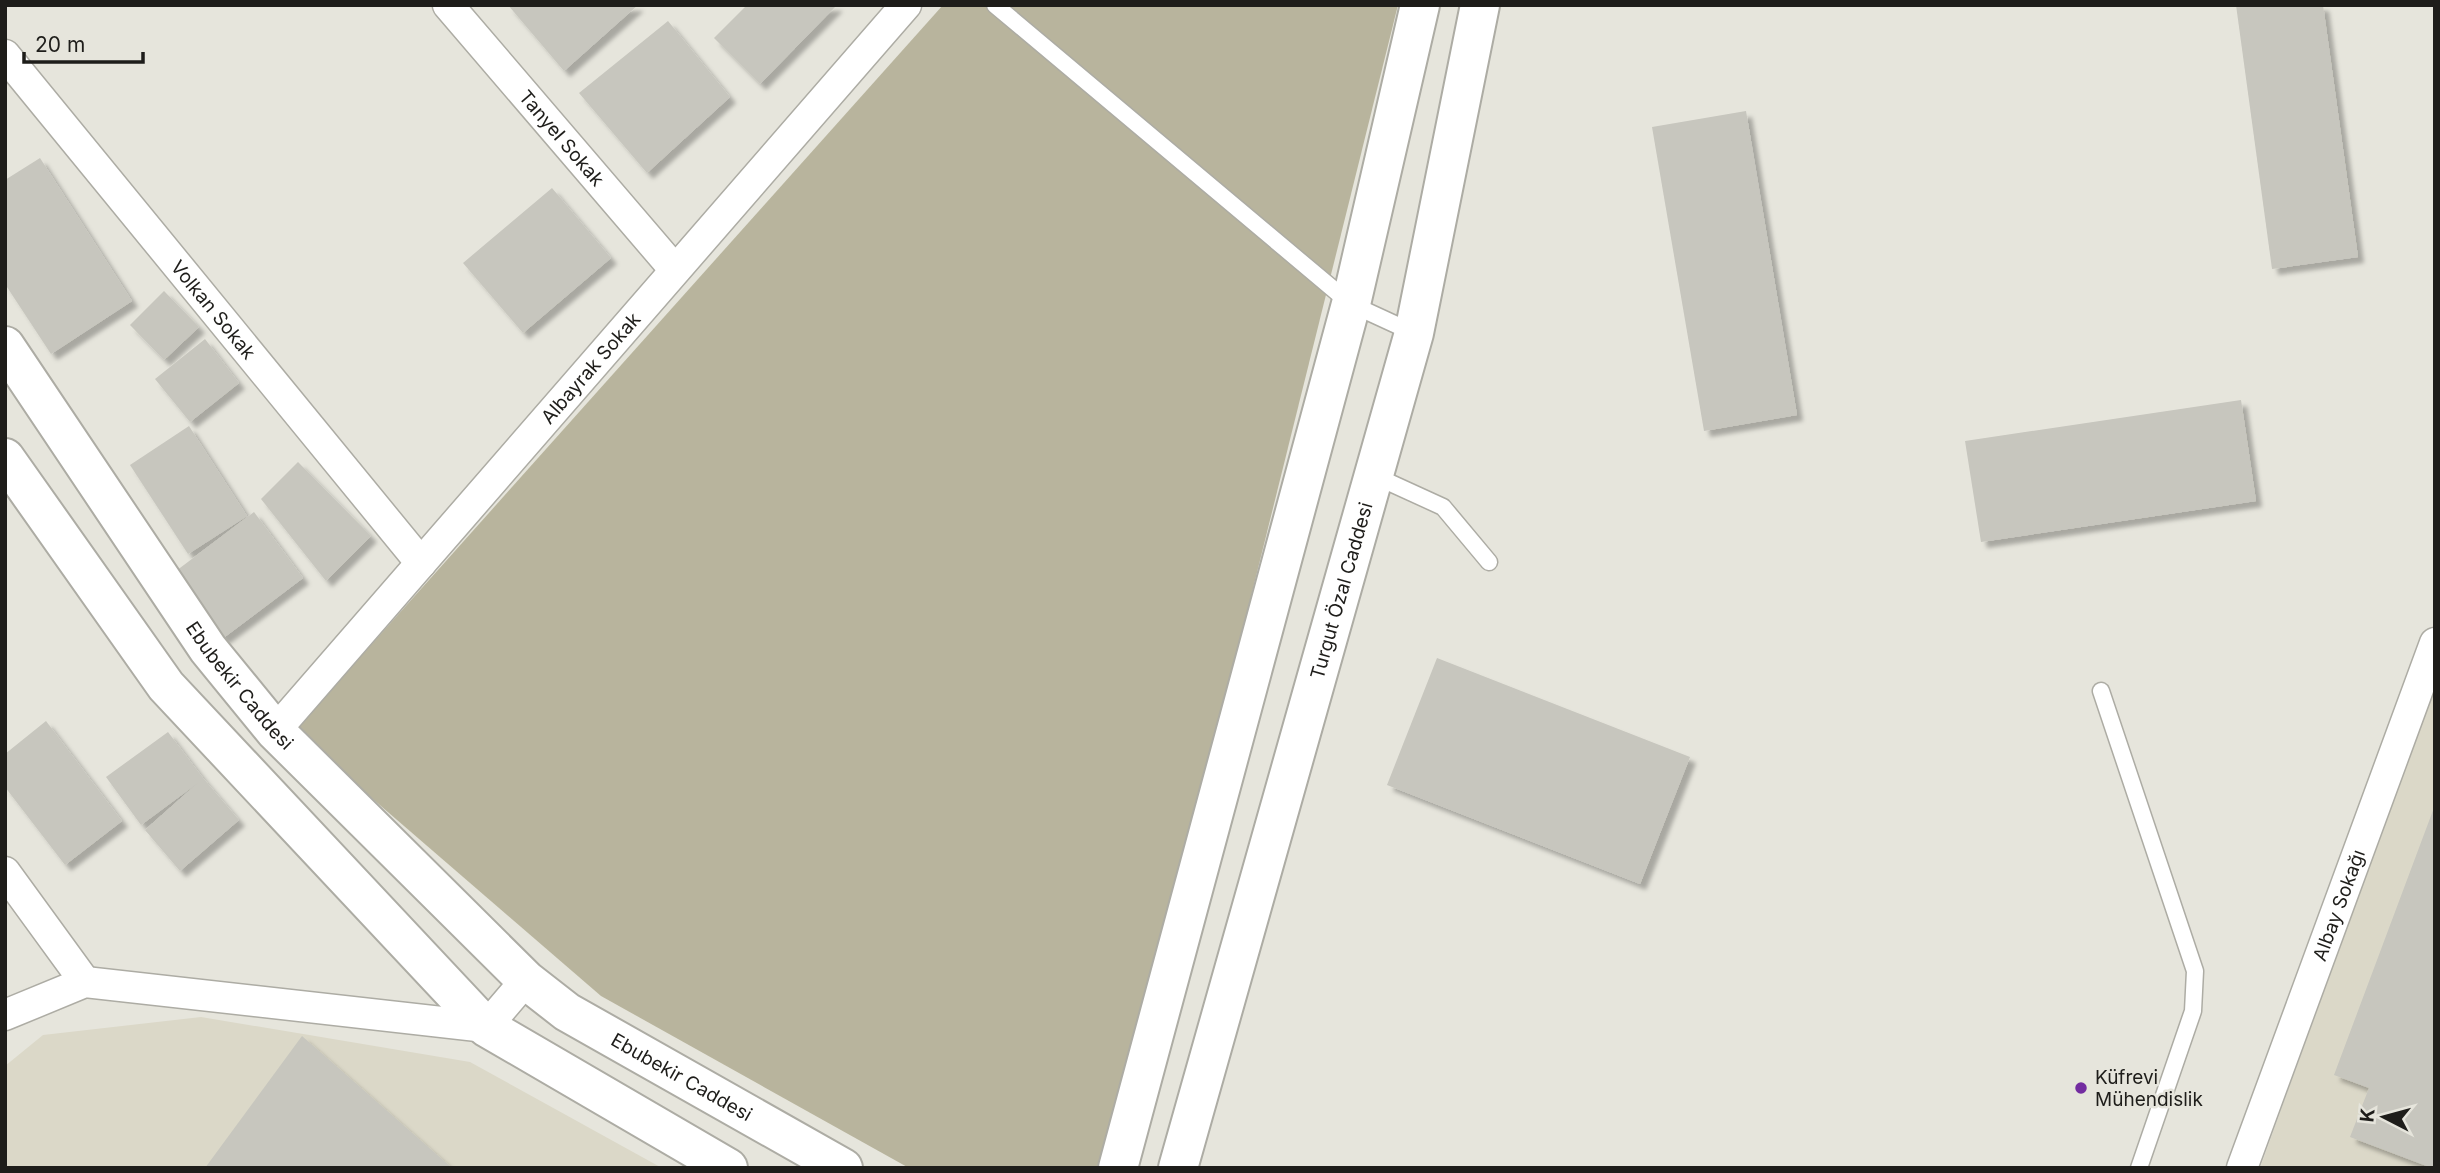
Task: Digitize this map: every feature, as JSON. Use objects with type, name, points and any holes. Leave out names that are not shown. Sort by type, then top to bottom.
[{"type":"street","name":"Tanyel Sokak","points":[[447,5],[675,270]]},
{"type":"street","name":"Albayrak Sokak","points":[[275,731],[906,5]]},
{"type":"street","points":[[1118,1168],[1351,304],[1420,5]]},
{"type":"street","name":"Turgut Özal Caddesi","points":[[1178,1168],[1414,333],[1480,5]]},
{"type":"street","name":"Volkan Sokak","points":[[5,55],[421,563]]},
{"type":"street","name":"Ebubekir Caddesi","points":[[5,346],[208,649],[275,731],[526,980],[567,1012],[843,1168]]},
{"type":"street","points":[[5,458],[166,686],[486,1027],[712,1164]]},
{"type":"street","name":"Albay Sokağı","points":[[2242,1168],[2435,643]]},
{"type":"street","points":[[5,872],[85,982]]},
{"type":"street","points":[[486,1027],[526,980]]},
{"type":"street","points":[[5,1015],[85,982],[486,1027]]},
{"type":"lane","points":[[995,5],[1351,304],[1414,333]]},
{"type":"lane","points":[[1373,475],[1443,507],[1489,562]]},
{"type":"lane","points":[[2101,691],[2195,971],[2193,1011],[2139,1168]]},
{"type":"shaded area","points":[[943,5],[1398,5],[1109,1168],[909,1168],[601,996],[294,731]]},
{"type":"shaded area","points":[[2435,684],[2435,1168],[2260,1168]]},
{"type":"shaded area","points":[[201,1017],[470,1062],[662,1168],[5,1168],[5,1066],[43,1035]]},
{"type":"building","points":[[508,5],[638,5],[564,71]]},
{"type":"building","points":[[747,5],[837,5],[760,84],[714,38]]},
{"type":"building","points":[[2236,5],[2323,5],[2358,257],[2272,269]]},
{"type":"building","points":[[668,21],[730,97],[647,173],[579,93]]},
{"type":"building","points":[[1746,111],[1797,415],[1704,431],[1652,127]]},
{"type":"building","points":[[40,158],[132,301],[51,354],[5,284],[5,180]]},
{"type":"building","points":[[552,188],[611,258],[523,333],[463,263]]},
{"type":"building","points":[[164,291],[199,327],[164,360],[130,325]]},
{"type":"building","points":[[205,339],[239,383],[190,422],[155,379]]},
{"type":"building","points":[[2241,400],[2256,501],[1981,542],[1965,441]]},
{"type":"building","points":[[189,426],[247,516],[188,554],[130,465]]},
{"type":"building","points":[[298,462],[371,536],[326,581],[261,499]]},
{"type":"building","points":[[254,512],[303,578],[222,639],[172,574]]},
{"type":"building","points":[[1437,658],[1690,757],[1640,884],[1387,785]]},
{"type":"building","points":[[46,721],[122,821],[65,865],[5,787],[5,754]]},
{"type":"building","points":[[168,732],[239,820],[180,871],[145,830],[199,782],[141,825],[106,777]]},
{"type":"building","points":[[2435,805],[2435,1168],[2432,1168],[2350,1137],[2369,1088],[2334,1075]]},
{"type":"building","points":[[302,1036],[452,1168],[205,1168]]},
{"type":"place","name":"Küfrevi Mühendislik","points":[[2081,1088]]}]
